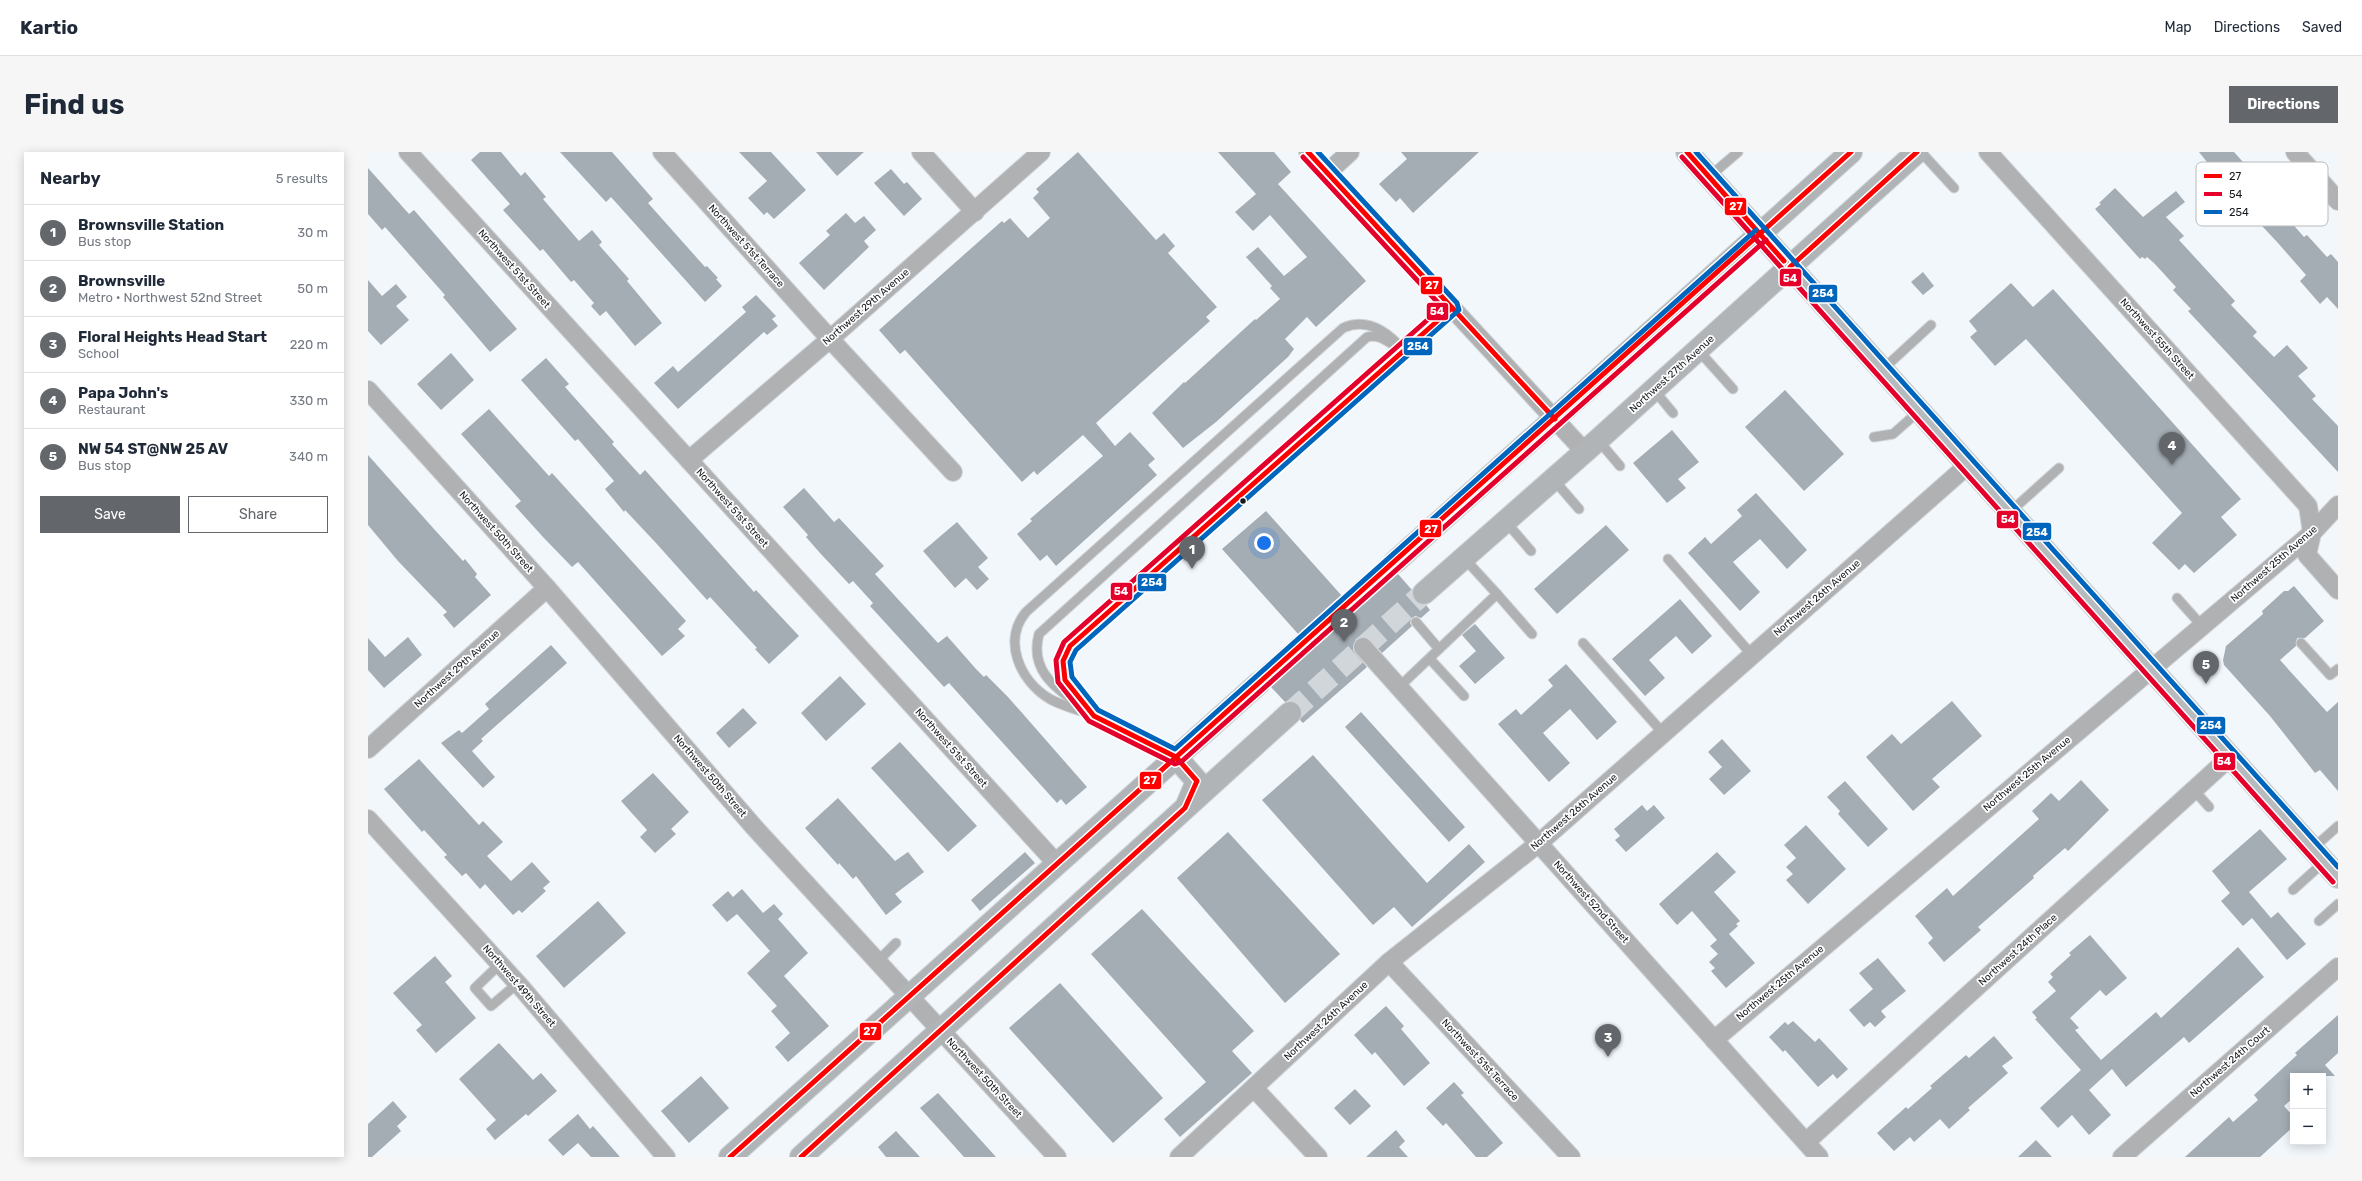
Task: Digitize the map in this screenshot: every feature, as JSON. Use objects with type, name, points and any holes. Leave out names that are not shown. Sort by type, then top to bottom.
[{"type":"main road","points":[[1687,152],[2325,863]]},
{"type":"main road","points":[[1395,562],[1761,235],[1851,152]]},
{"type":"main road","name":"Northwest 27th Avenue","points":[[1424,593],[1554,480],[1917,152]]},
{"type":"main road","points":[[730,1157],[1259,683]]},
{"type":"main road","points":[[801,1157],[1290,713]]},
{"type":"main road","points":[[1176,757],[1197,781],[1186,808]]},
{"type":"street","name":"Northwest 51st Street","points":[[408,152],[1057,864]]},
{"type":"street","name":"Northwest 51st Terrace","points":[[662,152],[830,339],[953,472]]},
{"type":"street","points":[[921,152],[975,212]]},
{"type":"street","name":"Northwest 29th Avenue","points":[[689,460],[830,339],[1041,152]]},
{"type":"street","points":[[1308,152],[1555,420],[1592,446]]},
{"type":"street","points":[[1327,173],[1350,152]]},
{"type":"street","name":"Northwest 55th Street","points":[[1988,152],[2308,506],[2312,533]]},
{"type":"street","points":[[2295,152],[2304,162]]},
{"type":"street","points":[[2328,190],[2338,201]]},
{"type":"street","name":"Northwest 50th Street","points":[[368,390],[547,588],[754,827],[1057,1157]]},
{"type":"street","name":"Northwest 26th Avenue","points":[[1179,1157],[1389,962],[1538,843],[1968,465]]},
{"type":"street","name":"Northwest 25th Avenue","points":[[1714,1040],[2312,533],[2338,505]]},
{"type":"street","points":[[2312,533],[2306,555],[2338,590]]},
{"type":"street","name":"Northwest 29th Avenue","points":[[371,742],[547,588]]},
{"type":"street","name":"Northwest 52nd Street","points":[[1363,647],[1819,1157]]},
{"type":"street","name":"Northwest 24th Place","points":[[1806,1142],[2230,758]]},
{"type":"street","name":"Northwest 49th Street","points":[[368,819],[518,983],[666,1157]]},
{"type":"street","name":"Northwest 51st Terrace","points":[[1389,962],[1571,1157]]},
{"type":"street","name":"Northwest 24th Court","points":[[2122,1157],[2338,967]]},
{"type":"street","points":[[1254,1088],[1318,1157]]},
{"type":"lane","points":[[1709,177],[1738,152]]},
{"type":"lane","points":[[1921,152],[1954,188]]},
{"type":"lane","points":[[1094,716],[1065,680],[1063,661],[1070,646],[1452,308]]},
{"type":"lane","points":[[1176,757],[1094,716],[1049,699],[1032,683],[1020,666],[1013,648],[1018,622],[1026,612],[1343,328],[1353,323],[1363,323],[1379,329],[1392,336],[1404,351]]},
{"type":"lane","points":[[1882,370],[1931,324]]},
{"type":"lane","points":[[1094,716],[1055,687],[1046,676],[1037,656],[1036,646],[1040,634],[1367,337],[1374,335],[1382,338],[1404,351]]},
{"type":"lane","points":[[1698,350],[1733,389]]},
{"type":"lane","points":[[1654,390],[1673,413]]},
{"type":"lane","points":[[1874,437],[1892,434],[1919,411]]},
{"type":"lane","points":[[1592,446],[1620,466]]},
{"type":"lane","points":[[2010,512],[2059,468]]},
{"type":"lane","points":[[1554,480],[1579,509]]},
{"type":"lane","points":[[1506,522],[1531,551]]},
{"type":"lane","points":[[1464,558],[1532,634]]},
{"type":"lane","points":[[1668,559],[1752,655]]},
{"type":"lane","points":[[1399,687],[1497,594]]},
{"type":"lane","points":[[2176,598],[2202,626]]},
{"type":"lane","points":[[1416,622],[1439,649]]},
{"type":"lane","points":[[1583,643],[1663,733]]},
{"type":"lane","points":[[2301,643],[2330,675],[2338,669]]},
{"type":"lane","points":[[1430,659],[1464,696]]},
{"type":"lane","points":[[2194,790],[2209,808]]},
{"type":"lane","points":[[2292,890],[2325,863],[2338,826]]},
{"type":"lane","points":[[2319,921],[2338,904]]},
{"type":"lane","points":[[877,962],[896,942]]},
{"type":"lane","points":[[500,964],[476,988],[491,1006],[518,983]]},
{"type":"building","points":[[480,152],[501,152],[521,176],[525,172],[546,197],[543,199],[579,241],[592,230],[602,242],[599,245],[629,279],[627,281],[662,323],[635,346],[606,311],[600,316],[591,306],[594,303],[574,280],[571,282],[543,249],[540,251],[503,210],[510,204],[471,160]]},
{"type":"building","points":[[560,152],[612,152],[653,199],[648,203],[705,267],[707,266],[718,278],[716,279],[722,286],[705,302],[611,197],[606,202]]},
{"type":"building","points":[[739,152],[771,152],[806,190],[774,219],[767,212],[764,215],[748,198],[767,181]]},
{"type":"building","points":[[816,152],[864,152],[837,176]]},
{"type":"building","points":[[1078,152],[1156,240],[1164,233],[1175,246],[1168,253],[1217,307],[1206,317],[1210,321],[1096,423],[1115,446],[1130,432],[1155,459],[1148,465],[1157,475],[1056,566],[1047,555],[1040,561],[1017,534],[1032,521],[1030,519],[1103,456],[1083,435],[1037,475],[1034,471],[1022,482],[905,350],[900,354],[879,330],[1002,221],[1004,223],[1010,218],[1028,238],[1050,218],[1033,198],[1039,192],[1036,189]]},
{"type":"building","points":[[1218,152],[1274,152],[1291,172],[1278,184],[1366,281],[1316,327],[1307,317],[1285,339],[1294,349],[1288,357],[1216,422],[1183,448],[1152,413],[1184,382],[1185,383],[1255,319],[1256,320],[1280,299],[1270,288],[1272,286],[1246,257],[1258,247],[1284,276],[1307,257],[1270,215],[1253,231],[1235,212],[1256,194]]},
{"type":"building","points":[[1401,152],[1479,152],[1413,213],[1400,198],[1396,202],[1379,184],[1407,159]]},
{"type":"building","points":[[2199,152],[2234,152],[2243,162],[2207,162]]},
{"type":"building","points":[[368,168],[409,214],[414,210],[517,329],[490,352],[443,297],[445,295],[385,227],[382,230],[368,214]]},
{"type":"building","points":[[891,169],[904,184],[907,182],[922,199],[904,216],[874,183]]},
{"type":"building","points":[[2115,188],[2143,217],[2176,191],[2185,202],[2166,217],[2184,236],[2179,240],[2235,301],[2231,305],[2257,332],[2253,336],[2274,357],[2287,345],[2308,368],[2298,376],[2316,396],[2312,399],[2338,426],[2338,472],[2188,311],[2191,309],[2173,290],[2176,287],[2154,263],[2147,257],[2145,259],[2142,257],[2140,259],[2095,209],[2101,204],[2099,203]]},
{"type":"building","points":[[846,213],[855,223],[864,216],[876,230],[864,241],[869,247],[824,290],[799,263],[830,235],[826,231]]},
{"type":"building","points":[[2262,226],[2294,226],[2304,237],[2307,235],[2327,257],[2331,254],[2338,262],[2338,309],[2327,297],[2320,304],[2300,281],[2306,275]]},
{"type":"building","points":[[1923,272],[1934,286],[1923,295],[1911,282]]},
{"type":"building","points":[[368,280],[382,296],[396,284],[407,297],[396,306],[409,320],[381,345],[368,331]]},
{"type":"building","points":[[2011,283],[2033,307],[2053,289],[2241,499],[2221,517],[2237,535],[2194,573],[2185,564],[2179,570],[2152,543],[2182,513],[2026,339],[1995,366],[1970,337],[1977,331],[1969,321]]},
{"type":"building","points":[[756,295],[776,316],[772,319],[778,326],[767,335],[764,332],[678,409],[654,383],[673,366],[678,372],[746,312],[742,307]]},
{"type":"building","points":[[451,353],[474,380],[441,410],[417,384]]},
{"type":"building","points":[[546,358],[569,384],[565,387],[614,442],[612,444],[640,475],[645,470],[754,592],[756,590],[799,636],[769,664],[755,649],[757,648],[710,597],[707,600],[625,510],[624,512],[605,489],[614,481],[578,439],[575,441],[521,380]]},
{"type":"building","points":[[1785,390],[1844,454],[1804,491],[1745,427]]},
{"type":"building","points":[[489,409],[549,476],[552,473],[686,621],[678,629],[685,636],[662,656],[578,562],[572,567],[543,537],[515,506],[521,501],[461,434]]},
{"type":"building","points":[[1672,430],[1699,462],[1678,479],[1686,488],[1667,503],[1633,463]]},
{"type":"building","points":[[368,455],[463,561],[465,559],[477,574],[475,577],[491,595],[454,628],[443,615],[447,612],[398,561],[368,525]]},
{"type":"building","points":[[804,488],[834,522],[839,518],[884,566],[875,574],[938,643],[947,636],[984,677],[986,675],[1008,697],[1087,787],[1066,805],[1061,799],[1057,803],[949,683],[944,687],[870,606],[873,603],[853,581],[849,584],[820,553],[806,537],[808,535],[783,507]]},
{"type":"building","points":[[1756,493],[1807,550],[1787,569],[1760,539],[1733,562],[1760,592],[1740,611],[1688,553],[1705,537],[1711,544],[1742,516],[1737,510]]},
{"type":"building","points":[[1266,511],[1342,596],[1383,559],[1386,571],[1392,574],[1398,574],[1412,590],[1415,602],[1426,605],[1430,610],[1421,618],[1415,616],[1412,618],[1410,623],[1412,626],[1382,653],[1367,637],[1356,639],[1353,650],[1367,667],[1303,723],[1300,720],[1302,711],[1299,705],[1293,701],[1285,702],[1271,687],[1269,675],[1260,671],[1299,635],[1222,549]]},
{"type":"building","points":[[957,522],[988,558],[978,567],[989,579],[977,590],[966,578],[955,588],[923,551]]},
{"type":"building","points":[[1606,525],[1629,550],[1557,614],[1534,589]]},
{"type":"building","points":[[2294,586],[2324,621],[2305,638],[2297,638],[2296,646],[2280,660],[2327,712],[2338,702],[2338,791],[2320,770],[2315,773],[2270,716],[2224,665],[2223,660],[2226,646],[2263,614],[2262,611],[2284,591],[2288,591]]},
{"type":"building","points":[[1680,599],[1712,636],[1692,654],[1676,636],[1649,660],[1665,678],[1645,696],[1612,659]]},
{"type":"building","points":[[1475,624],[1505,658],[1475,684],[1459,666],[1476,651],[1462,635]]},
{"type":"building","points":[[408,637],[422,655],[384,688],[368,670],[368,638],[385,657]]},
{"type":"building","points":[[551,645],[567,663],[481,739],[483,741],[472,751],[495,777],[483,788],[441,743],[459,730],[462,733],[489,709],[485,704]]},
{"type":"building","points":[[1566,664],[1617,722],[1597,740],[1570,709],[1543,733],[1570,763],[1549,782],[1498,724],[1516,709],[1521,715],[1553,686],[1548,680]]},
{"type":"building","points":[[840,676],[866,704],[826,741],[801,713]]},
{"type":"building","points":[[1952,701],[1982,736],[1932,779],[1940,787],[1913,811],[1866,757],[1892,734],[1901,744]]},
{"type":"building","points":[[743,708],[757,723],[729,748],[716,733]]},
{"type":"building","points":[[1361,712],[1465,827],[1449,842],[1345,727]]},
{"type":"building","points":[[1722,739],[1751,771],[1724,795],[1709,779],[1722,767],[1708,752]]},
{"type":"building","points":[[900,742],[977,826],[948,852],[871,768]]},
{"type":"building","points":[[1313,755],[1427,883],[1469,844],[1485,862],[1412,927],[1394,907],[1373,925],[1262,800]]},
{"type":"building","points":[[419,759],[479,825],[483,821],[503,842],[487,856],[511,881],[532,862],[550,882],[543,888],[546,891],[522,913],[519,910],[513,915],[485,884],[480,889],[466,873],[462,876],[444,857],[447,855],[424,830],[422,832],[384,789]]},
{"type":"building","points":[[653,773],[689,812],[671,829],[676,834],[655,853],[640,837],[647,830],[621,801]]},
{"type":"building","points":[[2081,780],[2109,810],[2068,851],[2065,848],[2033,876],[2034,878],[1978,927],[1981,930],[1944,962],[1928,943],[1933,938],[1915,916],[1947,888],[1953,896],[2039,819],[2032,811],[2051,793],[2059,801]]},
{"type":"building","points":[[1845,781],[1888,829],[1868,847],[1838,814],[1840,811],[1827,797]]},
{"type":"building","points":[[838,798],[895,861],[908,852],[924,872],[895,894],[902,902],[886,915],[856,876],[853,879],[839,863],[838,865],[805,828]]},
{"type":"building","points":[[1642,805],[1647,811],[1654,805],[1665,818],[1626,852],[1615,840],[1620,836],[1614,829]]},
{"type":"building","points":[[1806,825],[1846,869],[1808,904],[1786,880],[1793,874],[1786,867],[1796,858],[1784,845]]},
{"type":"building","points":[[2260,829],[2287,859],[2249,892],[2271,918],[2278,912],[2306,944],[2287,960],[2252,918],[2243,926],[2221,901],[2230,893],[2212,871]]},
{"type":"building","points":[[1228,832],[1340,954],[1285,1003],[1177,878]]},
{"type":"building","points":[[1025,852],[1035,863],[980,911],[971,900]]},
{"type":"building","points":[[1717,852],[1736,872],[1714,892],[1740,921],[1736,924],[1738,926],[1729,934],[1755,963],[1726,988],[1711,971],[1715,968],[1709,962],[1718,954],[1710,946],[1717,940],[1692,911],[1677,925],[1659,904]]},
{"type":"building","points":[[742,889],[763,913],[774,904],[783,914],[778,919],[808,953],[784,976],[829,1026],[788,1062],[775,1047],[790,1033],[771,1011],[777,1006],[747,973],[770,951],[737,914],[727,922],[712,905],[728,891],[733,897]]},
{"type":"building","points":[[598,901],[626,933],[564,988],[536,956]]},
{"type":"building","points":[[1142,909],[1254,1031],[1232,1051],[1252,1073],[1180,1137],[1164,1119],[1206,1082],[1091,954]]},
{"type":"building","points":[[2090,935],[2127,978],[2106,996],[2100,990],[2070,1018],[2079,1028],[2075,1030],[2101,1060],[2156,1012],[2161,1018],[2238,947],[2264,977],[2189,1043],[2184,1037],[2126,1087],[2112,1069],[2089,1090],[2111,1115],[2089,1135],[2072,1115],[2058,1128],[2040,1108],[2081,1070],[2035,1019],[2037,1018],[2032,1012],[2056,991],[2048,982],[2053,977],[2050,974],[2071,955],[2069,953]]},
{"type":"building","points":[[435,956],[452,976],[445,982],[476,1018],[436,1053],[416,1030],[422,1025],[393,993]]},
{"type":"building","points":[[1878,958],[1906,991],[1881,1011],[1886,1017],[1875,1027],[1870,1022],[1864,1027],[1849,1010],[1873,989],[1859,973]]},
{"type":"building","points":[[1060,983],[1163,1098],[1113,1143],[1009,1028]]},
{"type":"building","points":[[1386,1006],[1404,1026],[1401,1029],[1430,1063],[1404,1086],[1375,1052],[1372,1055],[1354,1035]]},
{"type":"building","points":[[2338,1015],[2338,1053],[2325,1065],[2335,1076],[2326,1076],[2326,1073],[2290,1073],[2290,1101],[2284,1106],[2290,1113],[2290,1130],[2260,1157],[2185,1157],[2229,1117],[2233,1122],[2258,1100],[2254,1095],[2297,1055],[2295,1053]]},
{"type":"building","points":[[1793,1021],[1815,1042],[1819,1038],[1848,1069],[1837,1079],[1833,1074],[1818,1087],[1785,1050],[1783,1052],[1769,1037],[1785,1022],[1788,1025]]},
{"type":"building","points":[[1994,1036],[2013,1058],[2002,1066],[2008,1073],[1968,1108],[1970,1110],[1949,1129],[1940,1119],[1914,1142],[1910,1137],[1894,1151],[1877,1133],[1906,1107],[1908,1109],[1932,1088],[1930,1086],[1966,1055],[1969,1058]]},
{"type":"building","points":[[499,1043],[533,1080],[541,1073],[557,1091],[528,1116],[526,1114],[495,1140],[486,1129],[496,1120],[459,1079]]},
{"type":"building","points":[[701,1076],[729,1108],[689,1143],[661,1111]]},
{"type":"building","points":[[1454,1082],[1464,1093],[1461,1095],[1503,1143],[1487,1157],[1476,1157],[1446,1123],[1443,1126],[1426,1108]]},
{"type":"building","points":[[1355,1089],[1371,1106],[1350,1125],[1334,1108]]},
{"type":"building","points":[[938,1093],[996,1157],[964,1157],[920,1108]]},
{"type":"building","points":[[393,1101],[407,1117],[397,1126],[401,1131],[372,1157],[368,1157],[368,1124]]},
{"type":"building","points":[[578,1114],[590,1129],[593,1126],[620,1157],[591,1157],[578,1143],[563,1156],[548,1140]]},
{"type":"building","points":[[1396,1130],[1405,1141],[1399,1147],[1408,1157],[1366,1157]]},
{"type":"building","points":[[896,1131],[920,1157],[886,1157],[878,1147]]},
{"type":"building","points":[[2036,1140],[2052,1157],[2018,1157]]},
{"type":"tunnel","points":[[1259,683],[1395,562]]},
{"type":"tunnel","points":[[1290,713],[1424,593]]},
{"type":"transit line","name":"27","points":[[1308,152],[1555,419]]},
{"type":"transit line","name":"254","points":[[1318,152],[1457,303],[1459,310],[1076,650],[1070,662],[1072,677],[1098,710],[1175,749],[1756,230]]},
{"type":"transit line","name":"27","points":[[1687,152],[1784,261]]},
{"type":"transit line","name":"254","points":[[1696,152],[2338,867]]},
{"type":"transit line","name":"27","points":[[730,1157],[1851,152]]},
{"type":"transit line","name":"27","points":[[1790,267],[1917,152]]},
{"type":"transit line","name":"54","points":[[1303,157],[1442,307],[1064,642],[1056,660],[1058,682],[1089,721],[1175,764],[1181,762],[1766,240]]},
{"type":"transit line","name":"54","points":[[1682,157],[2333,882]]},
{"type":"transit line","name":"27","points":[[801,1157],[1185,808],[1197,781],[1176,757],[1094,716],[1065,680],[1063,661],[1070,646],[1452,308]]},
{"type":"place","name":"Papa John's","points":[[2172,465]]},
{"type":"place","name":"Brownsville Station","points":[[1192,569]]},
{"type":"place","name":"Brownsville","points":[[1344,642]]},
{"type":"place","name":"NW 54 ST@NW 25 AV","points":[[2206,684]]},
{"type":"place","name":"Floral Heights Head Start","points":[[1608,1057]]}]
